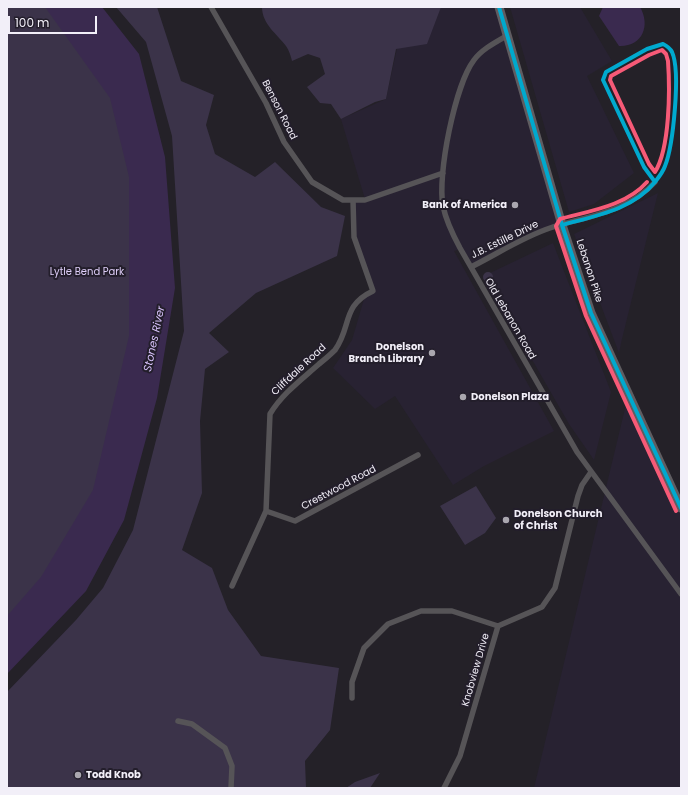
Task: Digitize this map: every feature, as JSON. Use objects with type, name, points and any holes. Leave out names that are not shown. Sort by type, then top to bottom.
[{"type":"main road","name":"Lebanon Pike","points":[[499,7],[562,225],[591,313],[681,508]]},
{"type":"street","name":"Benson Road","points":[[211,7],[266,103],[284,142],[312,182],[343,200],[353,200],[377,197],[443,173]]},
{"type":"street","name":"Old Lebanon Road","points":[[508,35],[482,52],[468,70],[454,112],[443,173],[442,192],[445,214],[460,248],[559,423],[591,472],[681,594]]},
{"type":"street","name":"J.B. Estille Drive","points":[[471,267],[550,228],[611,211],[640,196],[655,182]]},
{"type":"street","name":"Cliffdale Road","points":[[232,586],[266,511],[270,414],[278,401],[333,351],[341,341],[352,308],[357,300],[373,291],[354,237],[353,200]]},
{"type":"street","name":"Crestwood Road","points":[[266,511],[295,521],[418,455]]},
{"type":"street","name":"Knobview Drive","points":[[444,788],[460,756],[498,626],[542,607],[555,588],[578,496],[582,485],[591,472]]},
{"type":"street","points":[[352,698],[352,682],[364,648],[388,624],[421,611],[452,611],[498,626]]},
{"type":"street","points":[[178,721],[192,724],[225,748],[232,766],[231,788]]},
{"type":"shaded area","points":[[406,7],[499,7],[562,225],[550,228],[471,267],[460,249],[454,251],[554,431],[484,466],[453,485],[395,396],[375,409],[333,368],[352,340],[364,299],[373,291],[354,237],[353,200],[365,199],[341,119],[386,99]]},
{"type":"shaded area","points":[[510,7],[580,7],[612,61],[587,76],[634,173],[594,204],[569,212]]},
{"type":"shaded area","points":[[658,193],[621,343],[619,353],[574,234]]},
{"type":"shaded area","points":[[553,243],[611,392],[594,460],[569,424],[488,283],[493,280],[490,273]]},
{"type":"shaded area","points":[[628,396],[681,508],[681,788],[534,788]]},
{"type":"green space","name":"Lytle Bend Park","points":[[7,7],[96,7],[156,137],[126,470],[7,647]]},
{"type":"green space","points":[[116,7],[157,7],[181,81],[214,95],[206,125],[215,154],[255,177],[275,162],[321,207],[345,216],[337,256],[256,293],[209,333],[229,352],[205,369],[200,421],[202,493],[182,550],[212,568],[228,610],[261,656],[339,668],[330,730],[305,761],[306,788],[7,788],[7,692],[76,620],[103,588],[133,530],[184,331],[172,136],[146,42]]},
{"type":"green space","points":[[262,7],[441,7],[427,44],[396,49],[386,99],[375,102],[341,119],[331,104],[320,103],[307,87],[325,74],[320,58],[308,54],[292,61],[286,46],[264,19]]},
{"type":"green space","points":[[488,272],[493,277],[488,282],[483,277]]},
{"type":"green space","points":[[476,486],[496,518],[485,533],[465,545],[440,506]]},
{"type":"green space","points":[[380,773],[370,788],[346,788],[355,782]]},
{"type":"water","name":"Stones River","points":[[45,7],[102,7],[139,54],[165,157],[175,288],[157,398],[124,520],[86,591],[7,674],[7,616],[41,577],[93,490],[129,336],[129,177],[110,98]]},
{"type":"water","points":[[603,7],[640,7],[645,21],[642,34],[639,39],[634,43],[619,46],[599,16]]},
{"type":"transit line","points":[[499,7],[562,225],[591,313],[681,508]]},
{"type":"transit line","points":[[663,44],[672,52],[675,62],[676,92],[671,143],[668,156],[665,166],[655,182],[644,167],[603,80],[606,72],[647,49],[663,44]]},
{"type":"transit line","points":[[662,50],[666,54],[668,61],[669,102],[664,148],[655,172],[649,164],[610,80],[611,76],[649,55],[662,50]]},
{"type":"transit line","points":[[647,182],[629,197],[595,210],[560,219],[556,226],[586,316],[676,511]]},
{"type":"transit line","points":[[562,225],[600,215],[624,206],[646,192],[655,182]]},
{"type":"place","name":"Bank of America","points":[[515,205]]},
{"type":"place","name":"Donelson Branch Library","points":[[432,353]]},
{"type":"place","name":"Donelson Plaza","points":[[463,397]]},
{"type":"place","name":"Donelson Church of Christ","points":[[506,520]]},
{"type":"place","name":"Todd Knob","points":[[78,775]]}]
